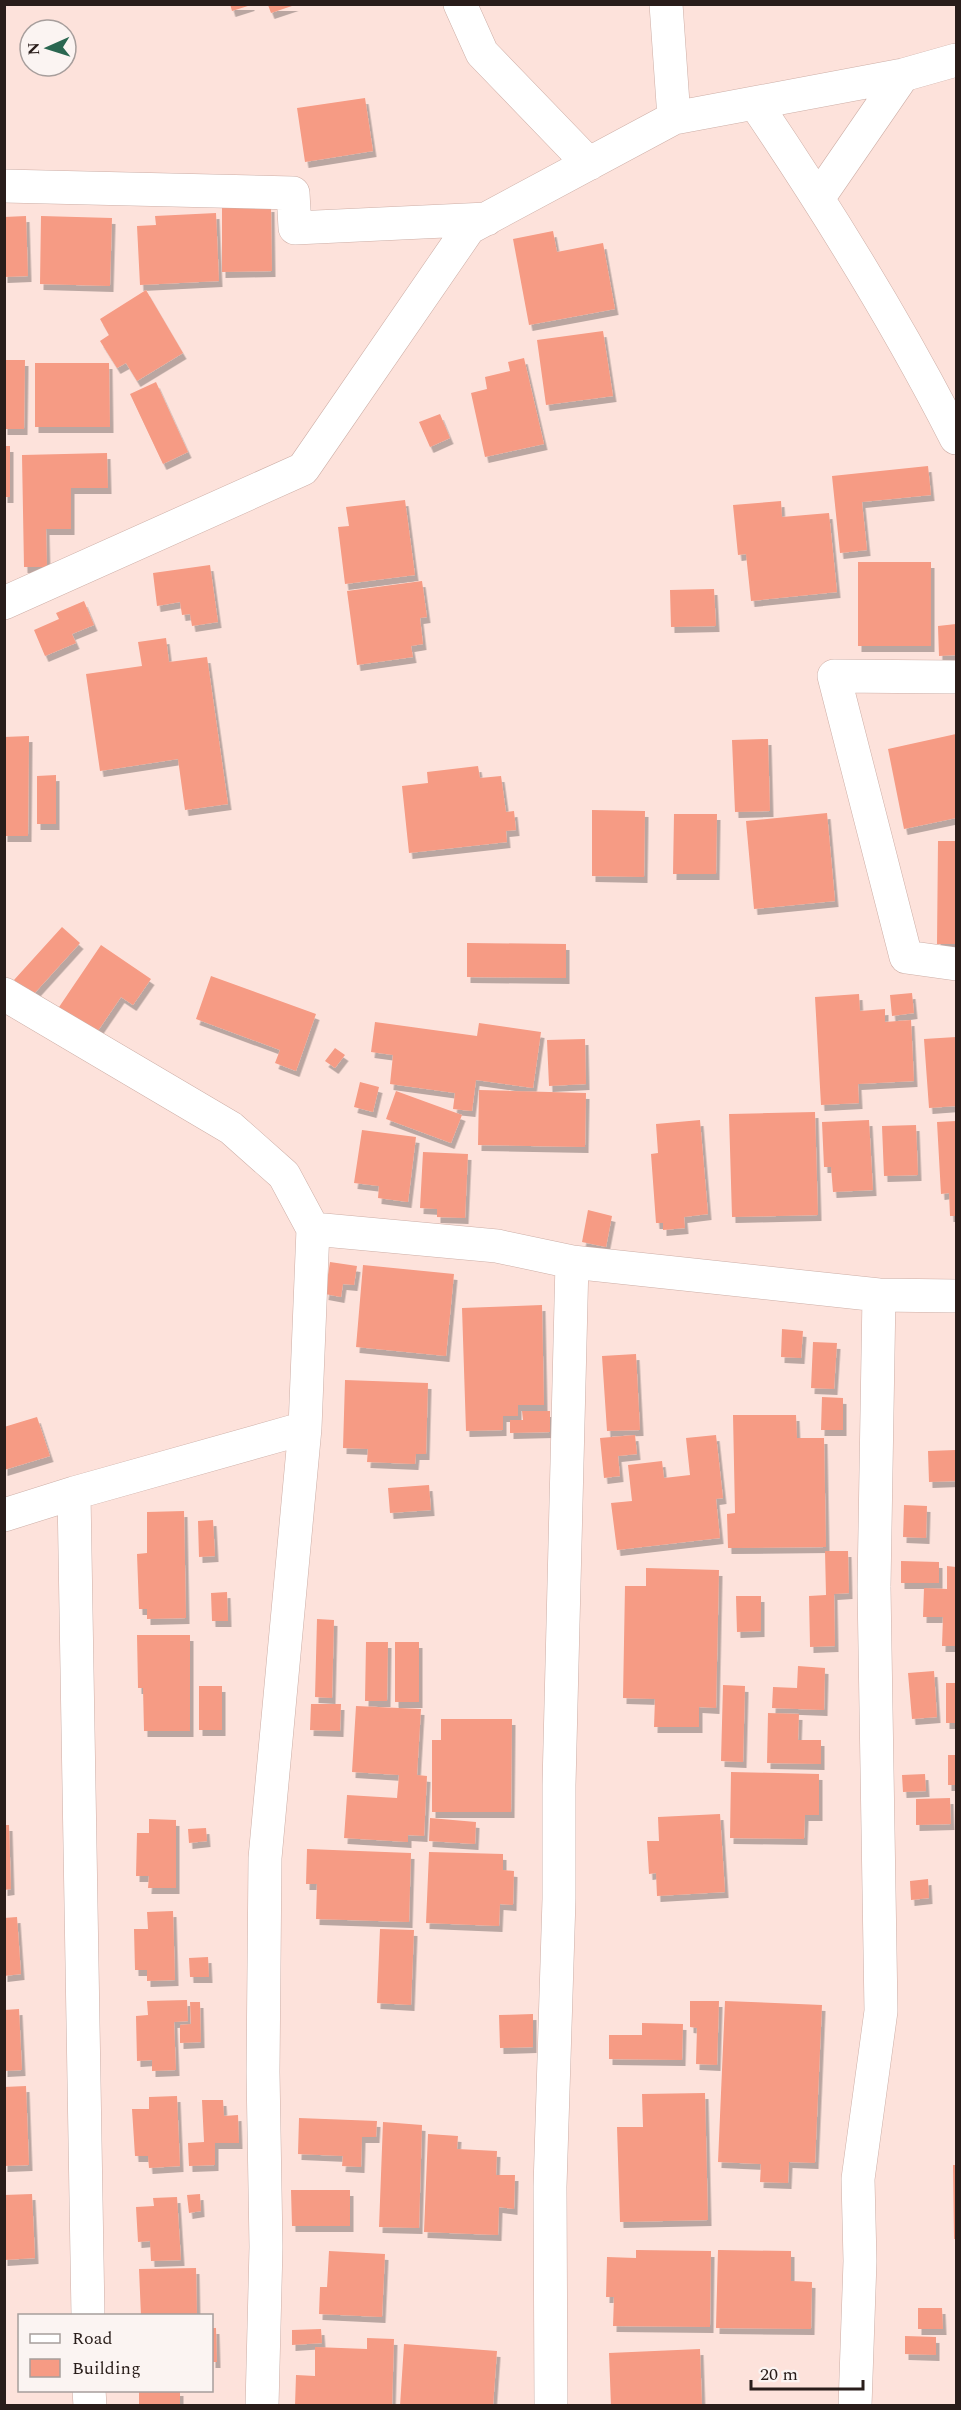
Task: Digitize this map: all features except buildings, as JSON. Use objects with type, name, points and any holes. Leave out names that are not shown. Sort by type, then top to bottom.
[{"type":"street","points":[[460,4],[482,53],[589,164]]},
{"type":"street","points":[[666,4],[674,118]]},
{"type":"street","points":[[4,603],[303,469],[469,228],[674,118],[903,75],[957,60]]},
{"type":"street","points":[[819,197],[903,75]]},
{"type":"street","points":[[755,103],[819,197],[923,374],[957,438]]},
{"type":"street","points":[[4,186],[293,193],[295,228],[487,219]]},
{"type":"street","points":[[957,677],[834,676],[906,957],[957,964]]},
{"type":"street","points":[[4,994],[231,1128],[284,1175],[313,1229],[305,1428],[265,1858],[262,2072],[266,2247],[262,2406]]},
{"type":"street","points":[[313,1229],[497,1246],[573,1263],[879,1295],[957,1296]]},
{"type":"street","points":[[550,2406],[550,2187],[573,1263]]},
{"type":"street","points":[[855,2406],[860,2261],[858,2179],[880,2011],[874,1587],[879,1295]]},
{"type":"street","points":[[4,1515],[305,1428]]},
{"type":"street","points":[[74,1493],[88,2314]]}]
